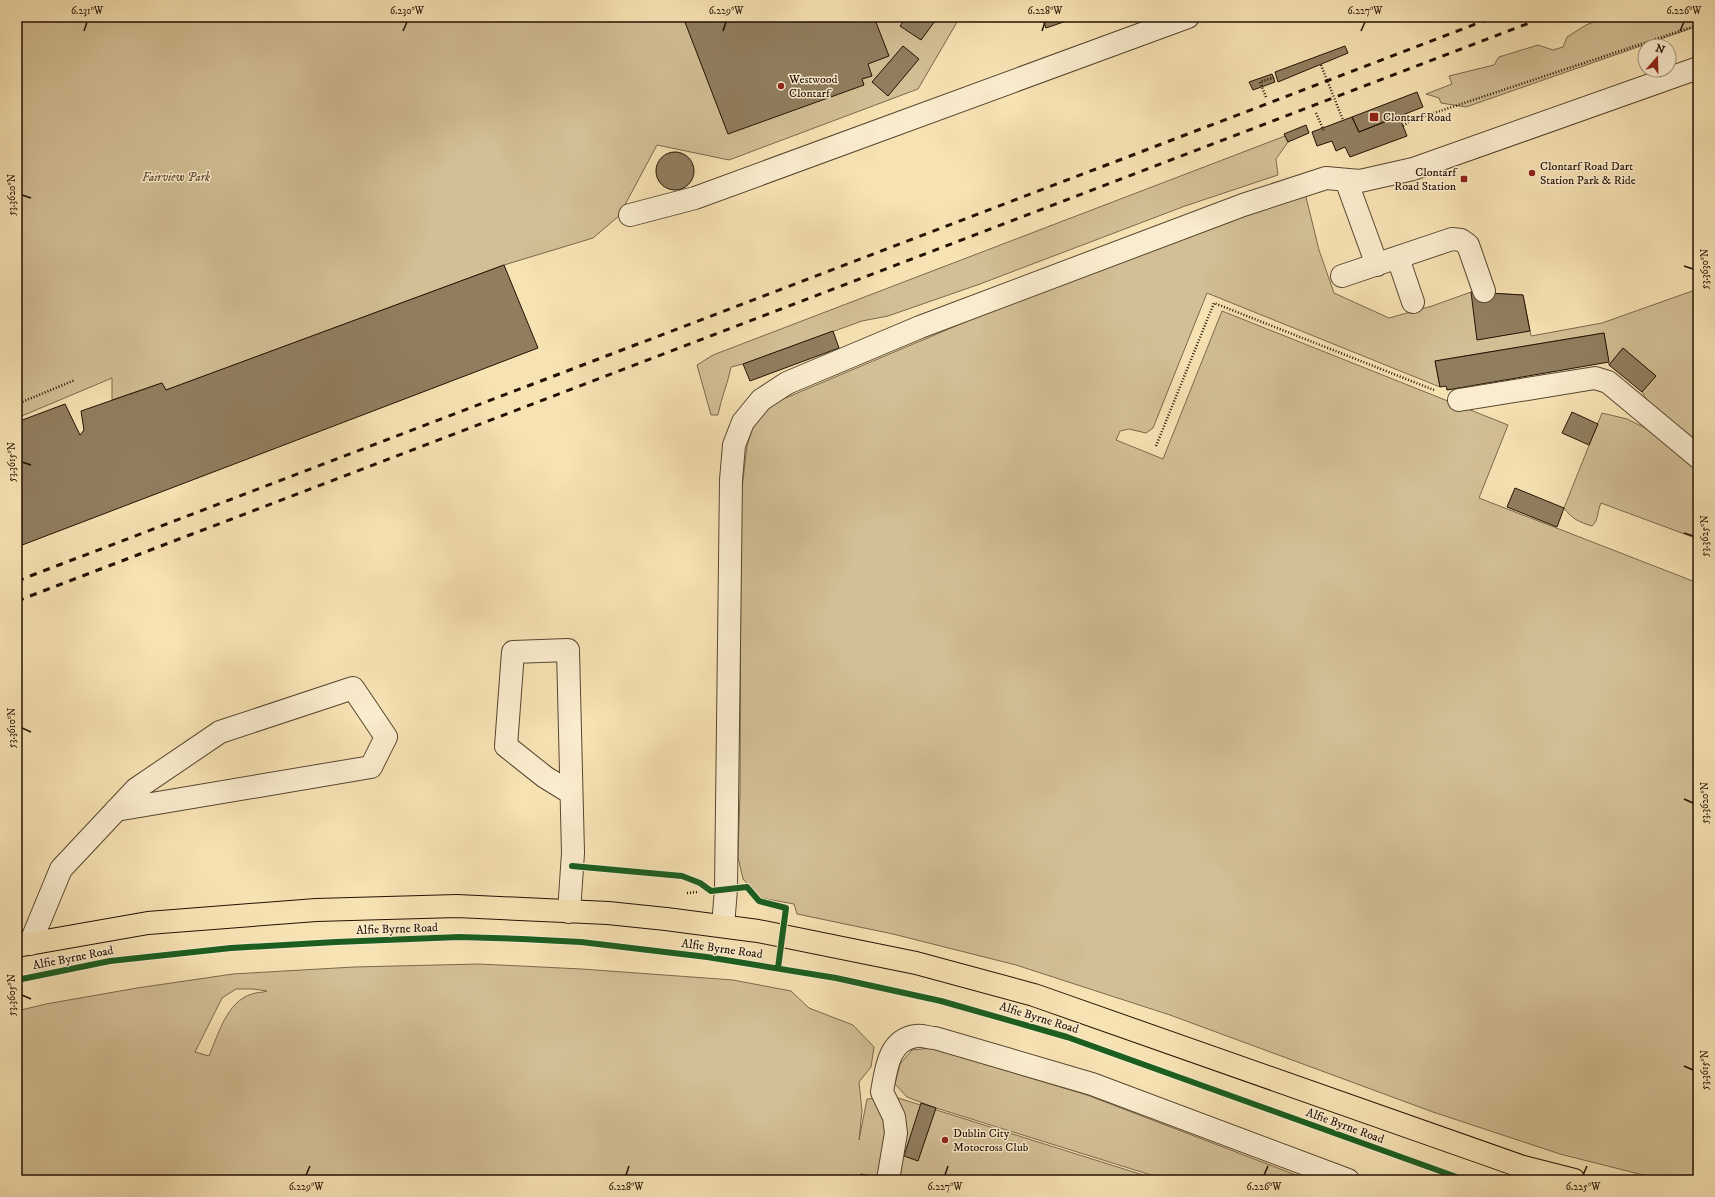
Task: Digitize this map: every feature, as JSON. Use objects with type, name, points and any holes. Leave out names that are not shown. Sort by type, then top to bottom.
[{"type":"main road","name":"Alfie Byrne Road","points":[[24,945],[148,923],[316,910],[457,906],[659,918],[758,931],[916,963],[1034,995],[1523,1167],[1574,1180]]},
{"type":"lane","points":[[630,215],[695,198],[1188,17]]},
{"type":"lane","points":[[722,926],[726,890],[731,480],[734,445],[743,422],[761,400],[787,383],[920,327],[1242,206],[1326,178],[1360,181],[1413,169],[1698,68]]},
{"type":"lane","points":[[1346,180],[1377,265]]},
{"type":"lane","points":[[1342,276],[1452,239],[1460,240],[1468,245],[1484,291]]},
{"type":"lane","points":[[1398,258],[1413,302]]},
{"type":"lane","points":[[1459,400],[1595,378],[1608,382],[1698,457]]},
{"type":"lane","points":[[570,912],[573,853],[568,650],[513,652],[506,746],[545,777],[571,793]]},
{"type":"lane","points":[[24,945],[60,870],[116,810],[136,789],[220,732],[353,688],[386,737],[371,767],[116,810]]},
{"type":"lane","points":[[888,1180],[895,1128],[894,1117],[882,1092],[891,1052],[903,1042],[917,1036],[935,1038],[1092,1084],[1348,1180]]},
{"type":"path","points":[[1403,126],[1418,119],[1698,25]]},
{"type":"path","points":[[1321,65],[1342,120]]},
{"type":"path","points":[[1266,97],[1260,82],[1276,77]]},
{"type":"path","points":[[1316,113],[1324,131]]},
{"type":"path","points":[[1156,446],[1214,303],[1459,400]]},
{"type":"path","points":[[17,404],[75,380]]},
{"type":"green space","name":"Fairview Park","points":[[17,17],[960,17],[918,89],[729,160],[657,145],[619,216],[593,238],[504,265],[166,390],[161,383],[112,400],[112,378],[17,418]]},
{"type":"green space","points":[[1606,17],[1698,17],[1698,26],[1664,38],[1637,38],[1637,47],[1466,107],[1441,103],[1439,98],[1426,94],[1452,84],[1449,76],[1494,65],[1499,57],[1538,45],[1553,50],[1563,47],[1567,37],[1586,25]]},
{"type":"green space","points":[[1285,136],[1288,142],[1276,159],[1278,175],[1185,206],[980,284],[888,316],[862,321],[731,367],[718,415],[711,415],[697,365],[713,355]]},
{"type":"green space","points":[[1305,193],[1319,250],[1334,293],[1389,318],[1432,306],[1471,292],[1523,295],[1531,336],[1602,323],[1698,289],[1698,443],[1649,403],[1642,392],[1655,375],[1623,348],[1609,365],[1604,333],[1435,361],[1440,387],[1207,293],[1153,428],[1146,433],[1129,429],[1120,431],[1116,440],[1163,459],[1222,311],[1508,425],[1479,498],[1698,583],[1698,1180],[1668,1180],[1655,1178],[1560,1154],[1433,1112],[1170,1015],[1016,965],[893,934],[797,914],[794,904],[761,898],[743,879],[738,857],[740,795],[741,496],[747,446],[754,424],[769,405],[977,317]]},
{"type":"green space","points":[[1602,413],[1627,419],[1653,432],[1698,469],[1698,539],[1601,503],[1596,521],[1592,526],[1576,520],[1564,508]]},
{"type":"green space","points":[[479,964],[582,969],[733,980],[791,991],[809,1008],[853,1025],[874,1047],[871,1067],[859,1082],[862,1111],[859,1140],[867,1099],[895,1097],[1159,1180],[17,1180],[17,1011],[46,1004],[137,988],[233,974],[354,967]],"holes":[[[236,989],[267,991],[252,994],[243,998],[236,1004],[224,1020],[209,1056],[195,1052],[222,998]]]},
{"type":"green space","points":[[931,1048],[1087,1095],[1309,1180],[1167,1180],[936,1108],[907,1097],[895,1084],[900,1064],[912,1050]]},
{"type":"building","points":[[683,17],[874,17],[889,56],[868,64],[872,76],[862,79],[864,85],[728,134]]},
{"type":"building","points":[[907,17],[938,17],[921,40],[900,26]]},
{"type":"building","points":[[1042,17],[1078,17],[1046,28]]},
{"type":"building","points":[[903,46],[919,59],[888,96],[872,82]]},
{"type":"building","points":[[1345,46],[1348,53],[1278,82],[1275,72]]},
{"type":"building","points":[[1272,74],[1275,82],[1253,90],[1249,82]]},
{"type":"building","points":[[1417,92],[1423,107],[1359,132],[1352,117]]},
{"type":"building","points":[[1399,116],[1407,136],[1350,157],[1345,147],[1336,151],[1332,141],[1317,146],[1312,132],[1352,117],[1359,132]]},
{"type":"building","points":[[1306,125],[1309,133],[1288,142],[1284,134]]},
{"type":"building","points":[[675,152],[685,155],[691,161],[694,171],[691,181],[685,187],[675,190],[665,187],[659,181],[656,171],[659,161],[665,155]]},
{"type":"building","points":[[504,265],[538,348],[17,547],[17,422],[65,404],[80,435],[84,430],[81,411],[162,383],[166,390]]},
{"type":"building","points":[[1471,292],[1523,295],[1530,331],[1477,340]]},
{"type":"building","points":[[833,331],[839,348],[750,381],[743,364]]},
{"type":"building","points":[[1604,333],[1609,362],[1447,390],[1446,386],[1440,387],[1435,361]]},
{"type":"building","points":[[1623,348],[1656,376],[1642,392],[1609,365]]},
{"type":"building","points":[[1572,412],[1598,424],[1589,445],[1562,433]]},
{"type":"building","points":[[1515,488],[1564,508],[1557,527],[1507,507]]},
{"type":"building","points":[[921,1103],[936,1108],[918,1161],[904,1156]]},
{"type":"building","points":[[861,1174],[877,1177],[876,1180],[859,1180]]},
{"type":"railway","points":[[17,581],[1494,17]]},
{"type":"railway","points":[[17,601],[1545,17]]},
{"type":"cycle path","points":[[572,866],[682,876],[700,883],[711,891],[747,887],[759,901],[786,908],[778,968]]},
{"type":"cycle path","points":[[17,980],[110,961],[231,948],[459,937],[581,942],[707,957],[836,978],[941,1001],[1067,1037],[1465,1180]]},
{"type":"place","name":"Westwood Clontarf","points":[[781,86]]},
{"type":"place","name":"Clontarf Road","points":[[1374,117]]},
{"type":"place","name":"Clontarf Road Dart Station Park & Ride","points":[[1532,173]]},
{"type":"place","name":"Clontarf Road Station","points":[[1464,179]]},
{"type":"place","name":"Dublin City Motocross Club","points":[[945,1140]]}]
